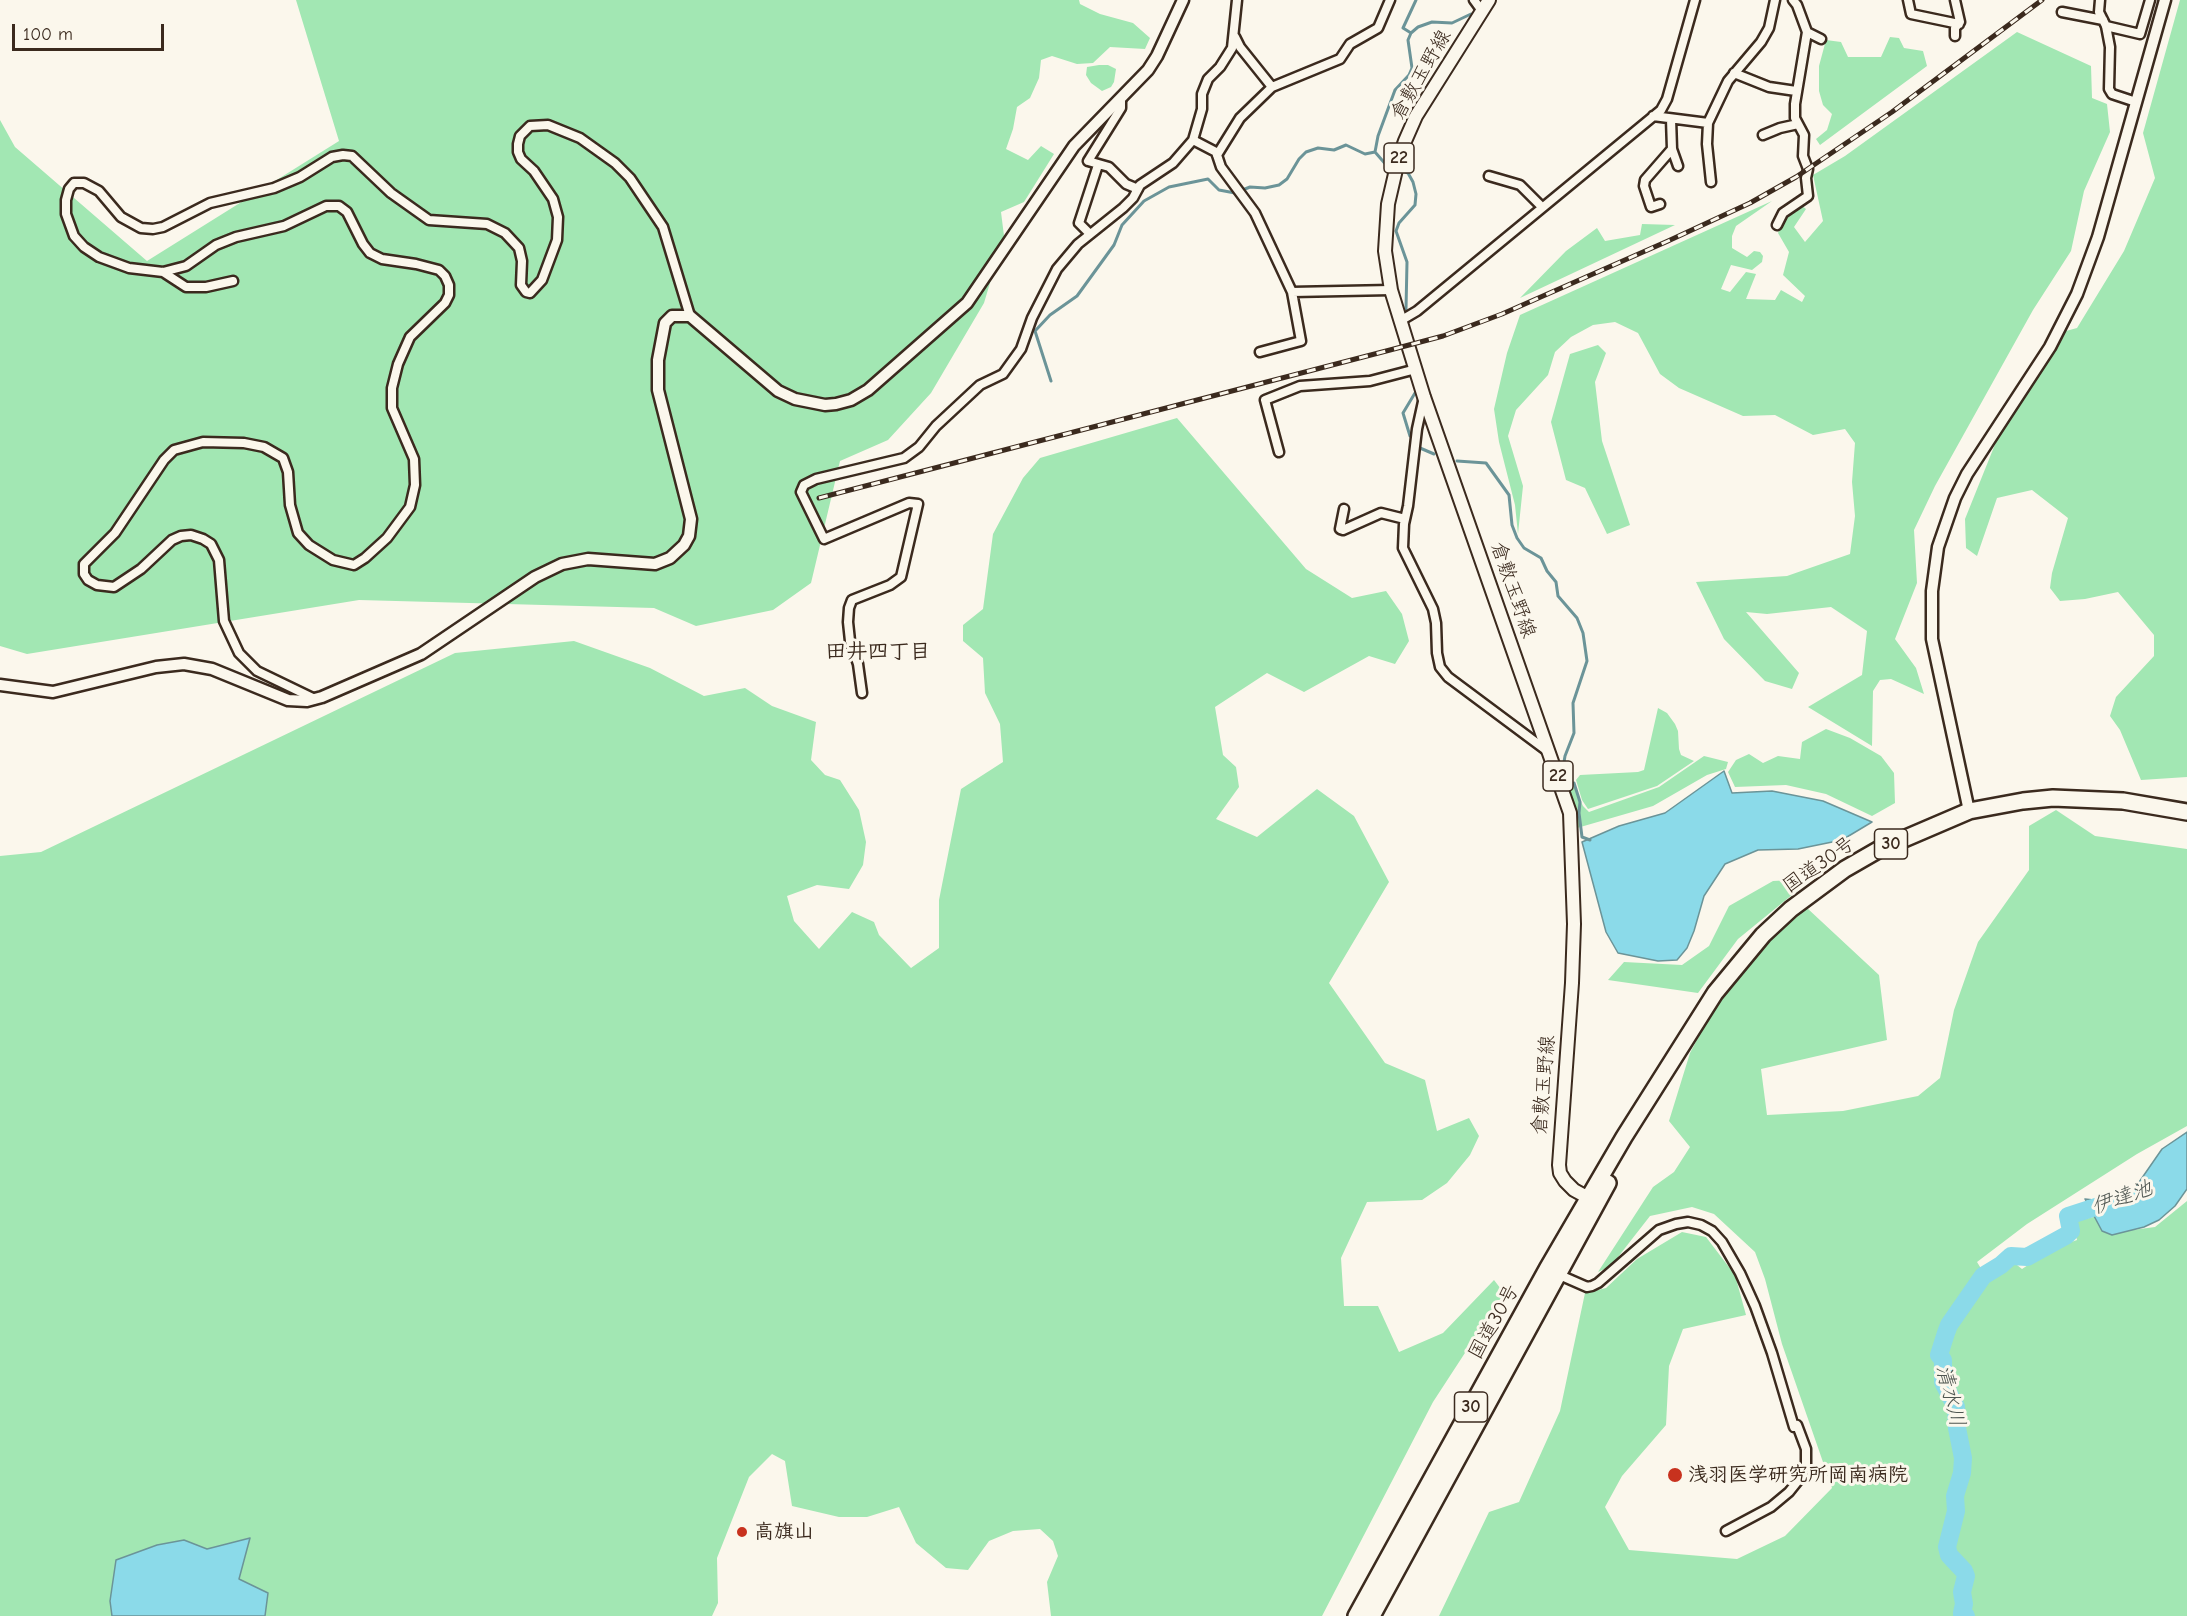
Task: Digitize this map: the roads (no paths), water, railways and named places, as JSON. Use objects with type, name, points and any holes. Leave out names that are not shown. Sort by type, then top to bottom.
[{"type":"highway","name":"国道30号","points":[[1356,1616],[1593,1201],[1624,1137],[1714,993],[1762,935],[1791,909],[1845,868],[1969,811],[2023,801],[2088,798],[2123,801],[2187,812]]},
{"type":"highway","name":"国道30号","points":[[1372,1616],[1553,1272]]},
{"type":"main road","name":"倉敷玉野線","points":[[1489,0],[1416,116],[1398,161],[1388,204],[1385,251],[1400,321],[1424,397],[1570,813],[1574,924],[1559,1165],[1560,1173],[1565,1181],[1593,1201]]},
{"type":"street","points":[[315,699],[257,671],[239,653],[225,621],[219,560],[211,544],[203,539],[191,535],[172,540],[141,570],[114,587],[97,585],[88,580],[84,574],[84,564],[115,533],[164,460],[174,450],[203,442],[244,443],[273,451],[283,458],[288,472],[291,513],[298,533],[309,545],[333,560],[354,565],[366,558],[387,538],[410,507],[415,485],[414,459],[392,408],[393,388],[405,346],[410,337],[445,303],[449,285],[445,276],[439,270],[382,259],[370,253],[347,212],[339,206],[326,206],[284,226],[236,237],[216,245],[186,266],[163,272],[129,268],[99,257],[84,247],[71,231],[66,214],[66,200],[69,189],[74,183],[84,183],[99,191],[121,217],[141,228],[153,229],[163,227],[210,203],[274,188],[300,177],[333,157],[352,156],[391,193],[429,220],[487,224],[505,233],[519,248],[522,261],[521,285],[526,292],[530,293],[542,280],[557,240],[558,217],[552,199],[534,171],[521,159],[518,144],[520,136],[530,126],[548,125],[580,138],[615,163],[630,178],[663,227],[690,316],[778,391],[795,399],[825,405],[851,400],[868,390],[967,303],[1074,146],[1139,80],[1157,56],[1183,0]]},
{"type":"street","points":[[862,693],[858,664],[850,641],[849,608],[852,600],[890,585],[901,577],[918,504],[909,503],[825,538],[801,492],[804,485],[816,479],[903,458],[919,447],[936,426],[980,385],[1003,374],[1021,349],[1032,318],[1056,268],[1078,244],[1123,208],[1133,198],[1140,185],[1173,163],[1193,141],[1208,79],[1220,67],[1232,48],[1237,0]]},
{"type":"street","points":[[1217,155],[1240,118],[1272,87],[1340,59],[1350,44],[1378,28],[1390,0]]},
{"type":"street","points":[[1474,0],[1482,11]]},
{"type":"street","points":[[1400,321],[1417,311],[1661,110],[1667,99],[1695,0]]},
{"type":"street","points":[[1711,182],[1707,144],[1708,123],[1728,81],[1761,42],[1769,28],[1775,0]]},
{"type":"street","points":[[1777,225],[1783,213],[1808,196],[1806,178],[1808,169],[1803,156],[1804,135],[1795,118],[1796,91],[1803,66],[1803,48],[1807,32],[1793,0]]},
{"type":"street","points":[[1908,0],[1911,14],[1959,24]]},
{"type":"street","points":[[1955,0],[1959,24]]},
{"type":"street","points":[[2100,0],[2098,12],[2104,23],[2110,47],[2109,89],[2112,94],[2136,102]]},
{"type":"street","points":[[2062,12],[2140,34],[2150,0]]},
{"type":"street","points":[[1969,811],[1932,639],[1932,591],[1938,547],[1955,498],[1967,474],[2050,346],[2077,294],[2098,237],[2165,0]]},
{"type":"street","points":[[1955,36],[1955,28],[1959,24]]},
{"type":"street","points":[[1807,32],[1821,39]]},
{"type":"street","points":[[1234,36],[1272,87]]},
{"type":"street","points":[[1734,74],[1769,87],[1796,91]]},
{"type":"street","points":[[1121,98],[1121,108],[1088,161],[1109,167],[1126,184],[1138,189]]},
{"type":"street","points":[[1653,116],[1708,123]]},
{"type":"street","points":[[1671,119],[1672,149],[1678,166]]},
{"type":"street","points":[[1763,135],[1798,124]]},
{"type":"street","points":[[1193,141],[1216,152],[1221,167],[1255,213],[1292,292],[1301,341],[1260,352]]},
{"type":"street","points":[[1660,204],[1651,207],[1644,186],[1645,180],[1672,149]]},
{"type":"street","points":[[1090,234],[1078,223],[1098,165]]},
{"type":"street","points":[[1489,176],[1520,185],[1542,207]]},
{"type":"street","points":[[163,272],[186,287],[206,287],[233,281]]},
{"type":"street","points":[[1292,292],[1392,290]]},
{"type":"street","points":[[0,685],[53,692],[156,667],[184,664],[212,669],[288,699],[307,701],[421,654],[535,577],[562,564],[588,559],[655,564],[670,558],[689,536],[691,519],[658,390],[658,360],[665,323],[672,316],[690,316]]},
{"type":"street","points":[[1279,452],[1265,400],[1300,386],[1370,381],[1416,369]]},
{"type":"street","points":[[1424,397],[1417,429],[1403,548],[1433,609],[1440,667],[1448,677],[1550,753]]},
{"type":"street","points":[[1344,509],[1340,529],[1343,530],[1381,513],[1405,519]]},
{"type":"street","points":[[1553,1272],[1587,1287],[1592,1286],[1659,1230],[1676,1224],[1688,1222],[1701,1225],[1712,1231],[1722,1242],[1755,1306],[1794,1427],[1797,1425],[1806,1449],[1806,1465],[1801,1477],[1789,1492],[1771,1507],[1726,1531]]},
{"type":"water","points":[[1724,771],[1732,793],[1772,791],[1823,801],[1872,822],[1842,840],[1798,849],[1758,850],[1725,864],[1704,896],[1687,948],[1677,960],[1658,961],[1618,953],[1606,932],[1582,842],[1619,826],[1665,813]]},
{"type":"water","name":"伊達池","points":[[2187,1132],[2187,1189],[2175,1206],[2159,1220],[2144,1227],[2112,1235],[2102,1231],[2085,1199],[2103,1201],[2135,1188],[2162,1149]]},
{"type":"water","points":[[250,1538],[239,1579],[268,1593],[265,1616],[112,1616],[110,1601],[116,1560],[157,1545],[184,1540],[207,1549]]},
{"type":"waterway","points":[[1411,33],[1403,28],[1416,0]]},
{"type":"waterway","points":[[1051,381],[1035,331],[1050,315],[1077,296],[1114,245],[1122,225],[1144,201],[1169,187],[1208,179],[1219,190],[1235,193],[1250,187],[1265,188],[1279,185],[1287,179],[1306,152],[1318,148],[1334,150],[1346,145],[1365,154],[1375,152],[1378,136],[1395,90],[1409,75],[1412,68],[1408,40],[1411,33],[1418,27],[1432,22],[1452,23],[1471,14]]},
{"type":"waterway","points":[[1375,152],[1388,167]]},
{"type":"waterway","points":[[1403,171],[1408,173],[1416,194],[1415,205],[1399,223],[1396,231],[1407,262],[1406,309]]},
{"type":"waterway","points":[[1410,436],[1403,413],[1415,393]]},
{"type":"waterway","points":[[1420,448],[1434,454]]},
{"type":"waterway","points":[[1457,461],[1486,463],[1509,495],[1512,525],[1517,538],[1524,548],[1541,558],[1547,571],[1556,582],[1558,596],[1577,618],[1583,633],[1587,661],[1573,703],[1574,733],[1565,756],[1564,762],[1567,768]]},
{"type":"waterway","points":[[1574,783],[1580,802],[1582,837],[1590,840]]},
{"type":"waterway","name":"清水川","points":[[1966,1616],[1962,1613],[1964,1604],[1962,1592],[1966,1576],[1949,1555],[1947,1547],[1956,1511],[1955,1496],[1962,1473],[1963,1458],[1957,1428],[1956,1407],[1943,1382],[1943,1360],[1939,1355],[1946,1333],[1949,1325],[1983,1276],[2011,1256],[2027,1257],[2067,1235],[2071,1231],[2068,1216],[2111,1202]]},
{"type":"railway","points":[[819,498],[1443,336],[1502,314],[1750,203],[1796,177],[1892,112],[2042,0]]},
{"type":"place","name":"浅羽医学研究所岡南病院","points":[[1675,1475]]},
{"type":"place","name":"高旗山","points":[[742,1532]]},
{"type":"district","name":"田井四丁目","points":[[878,652]]}]
